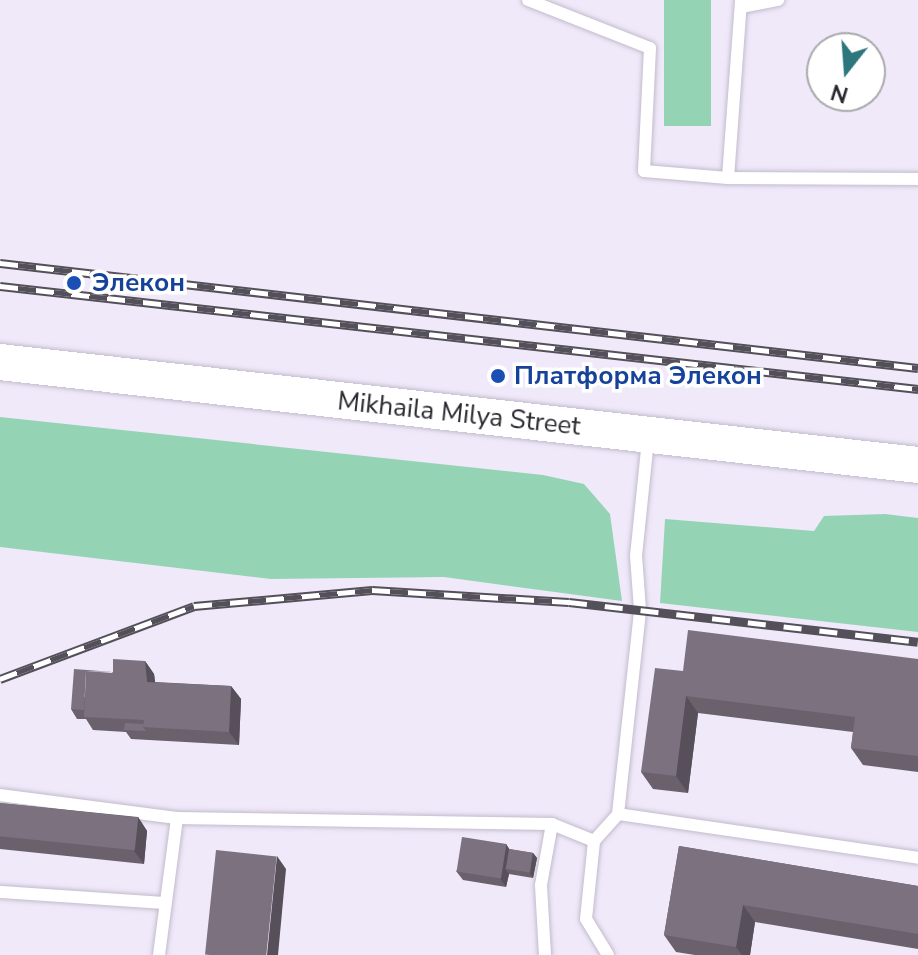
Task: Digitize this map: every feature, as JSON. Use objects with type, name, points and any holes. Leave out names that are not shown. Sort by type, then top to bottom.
[{"type":"main road","name":"Mikhaila Milya Street","points":[[0,362],[918,465]]},
{"type":"lane","points":[[528,0],[650,48],[644,171],[728,178],[918,179]]},
{"type":"lane","points":[[728,178],[741,3],[778,0]]},
{"type":"lane","points":[[608,955],[586,919],[594,841],[618,814],[640,610],[636,556],[649,435]]},
{"type":"lane","points":[[0,795],[177,818],[552,824],[594,841]]},
{"type":"lane","points":[[618,814],[918,858]]},
{"type":"lane","points":[[159,955],[177,818]]},
{"type":"lane","points":[[545,955],[541,885],[552,824]]},
{"type":"lane","points":[[0,892],[166,903]]},
{"type":"green space","points":[[664,0],[711,0],[711,126],[664,126]]},
{"type":"green space","points":[[0,417],[543,475],[584,484],[610,514],[622,601],[444,577],[271,579],[0,547]]},
{"type":"green space","points":[[885,514],[918,518],[918,632],[660,603],[665,519],[814,531],[824,516]]},
{"type":"building","points":[[688,630],[918,659],[918,756],[851,748],[855,717],[686,696],[676,776],[641,772],[655,668],[683,671]]},
{"type":"building","points":[[113,659],[145,661],[147,682],[231,686],[229,732],[143,727],[144,720],[84,717],[86,671],[113,673]]},
{"type":"building","points":[[74,669],[113,672],[86,671],[84,710],[71,709]]},
{"type":"building","points":[[125,723],[144,724],[146,731],[124,730]]},
{"type":"building","points":[[0,803],[138,818],[135,850],[0,836]]},
{"type":"building","points":[[462,837],[506,844],[501,879],[457,872]]},
{"type":"building","points":[[679,846],[918,886],[918,934],[743,905],[736,947],[664,935]]},
{"type":"building","points":[[509,849],[533,853],[530,873],[506,869]]},
{"type":"building","points":[[216,850],[277,856],[266,955],[205,954]]},
{"type":"railway","points":[[0,263],[918,368]]},
{"type":"railway","points":[[0,286],[918,389]]},
{"type":"railway","points":[[0,679],[194,606],[372,590],[569,602],[918,642]]},
{"type":"place","name":"Элекон","points":[[74,283]]},
{"type":"place","name":"Платформа Элекон","points":[[498,376]]}]
